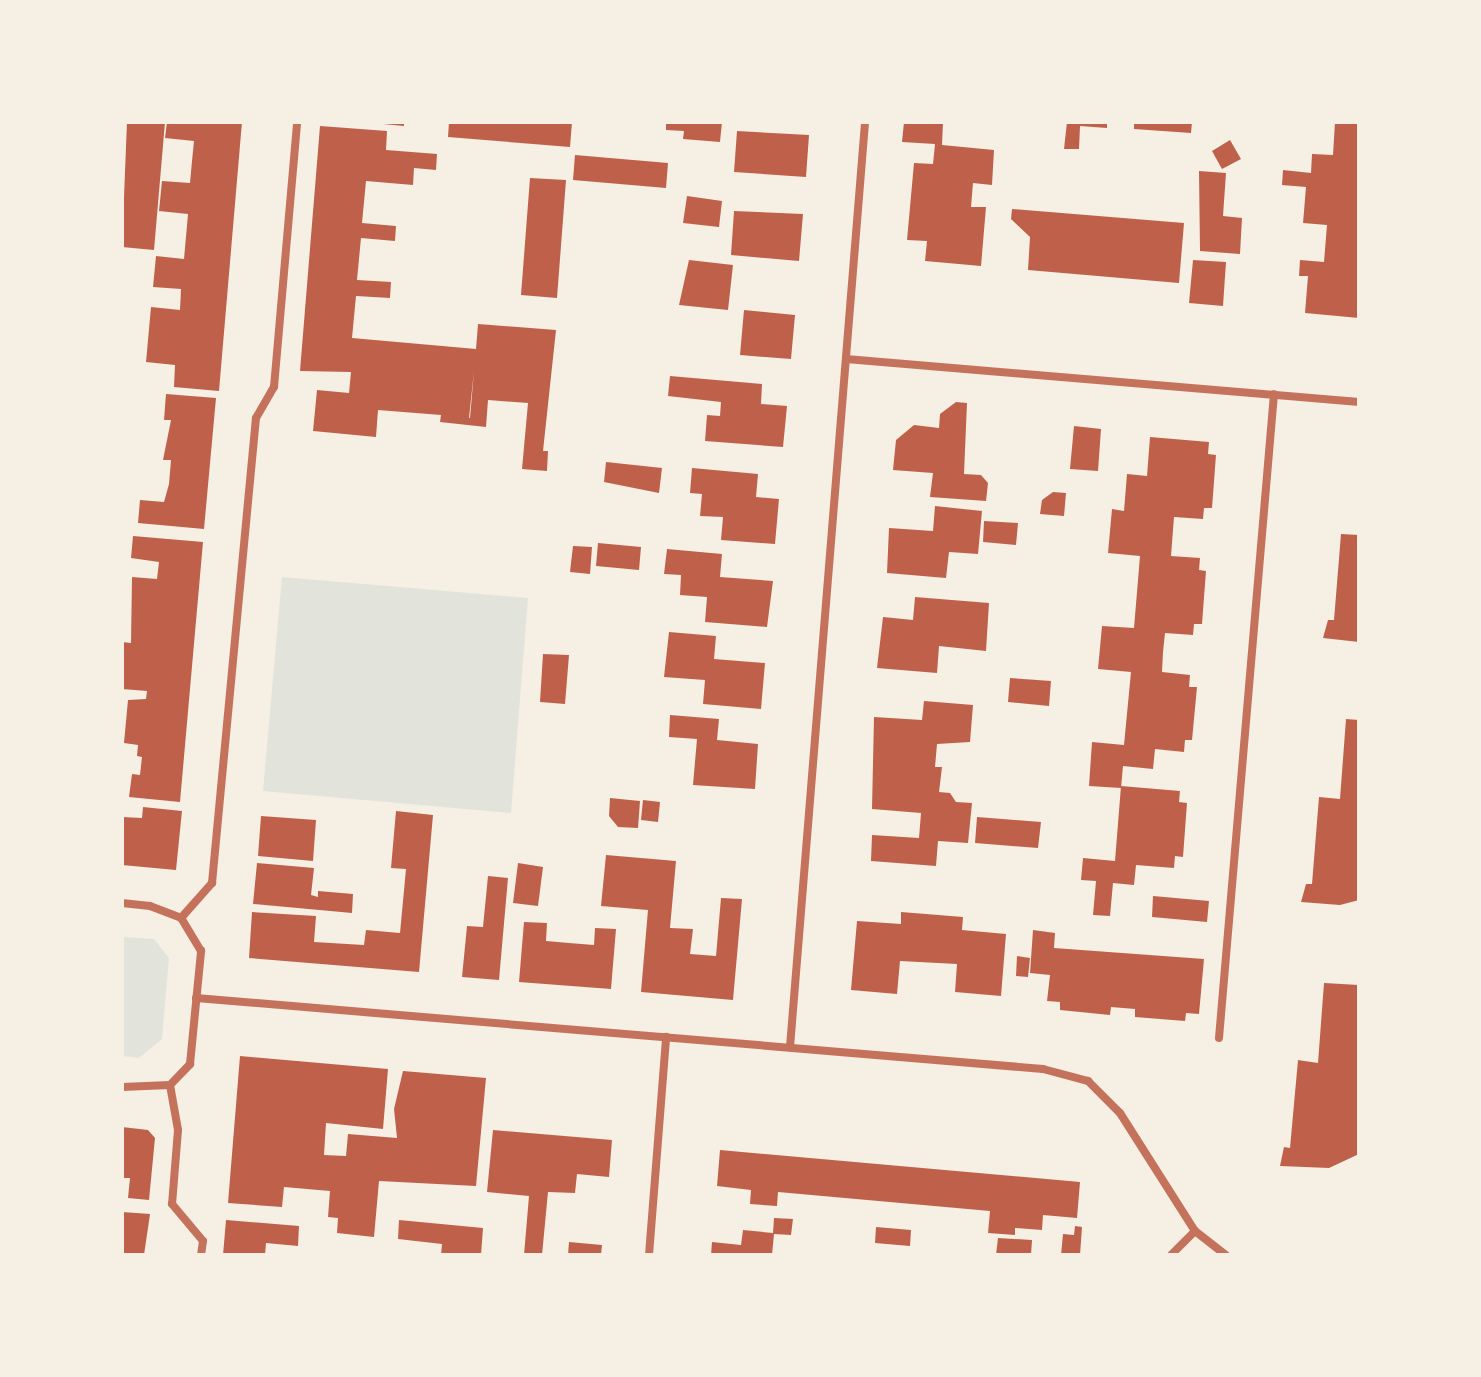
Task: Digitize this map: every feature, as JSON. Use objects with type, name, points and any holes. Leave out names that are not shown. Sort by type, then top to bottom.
[{"type":"street","points":[[181,918],[212,883],[256,418],[274,387],[297,122]]},
{"type":"street","points":[[790,1047],[865,122]]},
{"type":"street","points":[[846,359],[1359,402]]},
{"type":"street","points":[[1219,1038],[1274,394]]},
{"type":"street","points":[[122,903],[150,906],[181,918],[201,951],[190,1064],[170,1085],[122,1087]]},
{"type":"street","points":[[196,998],[1043,1069],[1088,1081],[1120,1113],[1195,1231],[1226,1255]]},
{"type":"street","points":[[649,1255],[666,1037]]},
{"type":"street","points":[[170,1085],[178,1130],[172,1204],[203,1241],[201,1255]]},
{"type":"street","points":[[1171,1255],[1195,1231]]},
{"type":"shaded area","points":[[282,577],[528,598],[511,813],[263,791]]},
{"type":"shaded area","points":[[122,937],[154,939],[169,958],[162,1039],[139,1058],[122,1056]]},
{"type":"building","points":[[127,122],[165,122],[154,250],[122,247]]},
{"type":"building","points":[[167,122],[242,122],[219,391],[174,387],[175,365],[146,362],[151,307],[180,310],[181,289],[153,287],[156,256],[184,259],[188,214],[159,211],[162,181],[190,183],[194,141],[165,138]]},
{"type":"building","points":[[404,122],[404,126],[383,124]]},
{"type":"building","points":[[449,122],[572,122],[570,147],[448,137]]},
{"type":"building","points":[[666,122],[722,122],[720,142],[683,139],[684,131],[666,130]]},
{"type":"building","points":[[904,122],[943,122],[942,145],[994,150],[992,185],[973,183],[971,207],[986,207],[981,266],[925,261],[927,241],[907,240],[914,163],[933,164],[935,144],[902,142]]},
{"type":"building","points":[[1067,122],[1107,122],[1107,128],[1080,126],[1079,149],[1064,149]]},
{"type":"building","points":[[1134,122],[1192,122],[1191,133],[1134,129]]},
{"type":"building","points":[[1335,122],[1359,122],[1359,318],[1305,313],[1308,276],[1299,276],[1300,260],[1324,262],[1327,225],[1303,223],[1306,187],[1282,185],[1283,170],[1311,173],[1312,154],[1333,155]]},
{"type":"building","points":[[320,126],[387,131],[386,150],[437,154],[436,170],[414,168],[413,185],[366,181],[362,223],[396,226],[395,241],[361,238],[357,280],[391,282],[390,298],[356,296],[352,338],[476,349],[478,324],[556,330],[543,451],[548,451],[547,471],[522,469],[528,403],[488,400],[486,427],[440,422],[441,415],[378,410],[376,437],[313,431],[317,390],[349,393],[351,372],[300,371]]},
{"type":"building","points":[[737,131],[809,135],[806,177],[734,172]]},
{"type":"building","points":[[1230,140],[1241,159],[1222,169],[1212,151]]},
{"type":"building","points":[[575,155],[668,163],[666,188],[573,180]]},
{"type":"building","points":[[1199,171],[1226,173],[1223,216],[1242,218],[1240,254],[1200,251]]},
{"type":"building","points":[[530,178],[566,180],[557,298],[521,295]]},
{"type":"building","points":[[687,196],[722,201],[719,227],[683,223]]},
{"type":"building","points":[[1012,209],[1184,223],[1179,283],[1028,270],[1030,237],[1011,219]]},
{"type":"building","points":[[734,211],[803,214],[799,261],[731,255]]},
{"type":"building","points":[[689,260],[733,265],[728,310],[679,305]]},
{"type":"building","points":[[1193,260],[1226,262],[1223,306],[1189,303]]},
{"type":"building","points":[[744,310],[795,315],[791,359],[740,355]]},
{"type":"building","points":[[670,376],[762,384],[761,404],[787,406],[783,447],[705,441],[707,415],[720,416],[721,402],[668,396]]},
{"type":"building","points":[[166,394],[216,398],[204,529],[138,523],[140,500],[164,502],[169,484],[171,460],[163,460],[171,420],[164,420]]},
{"type":"building","points":[[956,402],[967,403],[964,474],[981,475],[988,483],[986,501],[930,497],[933,473],[893,470],[896,440],[914,425],[939,428],[940,414]]},
{"type":"building","points":[[1074,426],[1101,429],[1098,471],[1070,469]]},
{"type":"building","points":[[1150,437],[1209,442],[1208,454],[1216,455],[1212,508],[1204,508],[1203,519],[1174,517],[1171,556],[1200,558],[1199,570],[1206,571],[1202,624],[1194,624],[1193,635],[1165,633],[1163,652],[1162,672],[1190,675],[1189,687],[1197,687],[1192,740],[1185,740],[1184,752],[1155,749],[1153,769],[1123,766],[1121,788],[1089,786],[1092,742],[1124,745],[1131,672],[1098,669],[1102,626],[1134,628],[1140,556],[1108,553],[1112,509],[1124,511],[1127,474],[1147,476]]},
{"type":"building","points":[[606,462],[662,468],[659,493],[604,482]]},
{"type":"building","points":[[692,468],[758,474],[756,497],[779,499],[775,544],[721,540],[723,517],[700,516],[702,494],[690,493]]},
{"type":"building","points":[[1053,492],[1066,493],[1064,516],[1040,514],[1042,500]]},
{"type":"building","points":[[935,506],[982,511],[978,554],[949,552],[946,578],[887,573],[889,528],[933,531]]},
{"type":"building","points":[[984,521],[1018,523],[1016,545],[983,542]]},
{"type":"building","points":[[1341,534],[1359,535],[1359,642],[1323,638],[1328,620],[1334,620]]},
{"type":"building","points":[[133,536],[203,542],[180,802],[129,797],[132,774],[140,775],[142,757],[137,756],[138,745],[124,743],[128,700],[146,699],[147,691],[122,689],[122,642],[131,643],[132,577],[157,579],[159,562],[131,558]]},
{"type":"building","points":[[598,543],[641,547],[639,570],[596,566]]},
{"type":"building","points":[[573,546],[592,547],[590,574],[570,572]]},
{"type":"building","points":[[667,549],[722,554],[720,577],[773,581],[767,627],[705,622],[707,597],[680,595],[681,575],[664,574]]},
{"type":"building","points":[[915,597],[989,603],[986,651],[939,646],[937,673],[877,668],[883,617],[913,620]]},
{"type":"building","points":[[669,632],[716,636],[714,659],[765,663],[761,709],[703,704],[705,680],[664,677]]},
{"type":"building","points":[[543,654],[569,655],[565,704],[540,702]]},
{"type":"building","points":[[1010,678],[1051,681],[1049,706],[1008,702]]},
{"type":"building","points":[[924,701],[973,705],[970,742],[937,744],[935,767],[942,767],[939,792],[950,793],[956,802],[972,803],[968,843],[938,841],[936,866],[871,861],[872,835],[919,838],[921,813],[872,809],[874,717],[922,720]]},
{"type":"building","points":[[670,715],[719,719],[717,740],[758,744],[755,789],[693,785],[697,739],[669,737]]},
{"type":"building","points":[[1346,719],[1359,720],[1359,900],[1340,905],[1301,902],[1306,884],[1312,884],[1319,797],[1340,799]]},
{"type":"building","points":[[1121,786],[1180,791],[1179,802],[1187,803],[1183,857],[1175,856],[1174,868],[1136,865],[1134,885],[1113,883],[1110,916],[1093,915],[1096,881],[1081,880],[1083,858],[1115,861]]},
{"type":"building","points":[[610,798],[640,801],[638,828],[618,827],[609,816]]},
{"type":"building","points":[[643,800],[660,802],[658,822],[641,820]]},
{"type":"building","points":[[143,807],[182,811],[176,870],[122,865],[122,817],[142,818]]},
{"type":"building","points":[[396,811],[433,815],[419,972],[249,958],[252,912],[316,916],[314,942],[364,945],[366,930],[400,933],[406,869],[391,868]]},
{"type":"building","points":[[261,816],[316,820],[313,861],[258,856]]},
{"type":"building","points":[[977,817],[1041,822],[1038,848],[975,843]]},
{"type":"building","points":[[606,855],[676,861],[670,928],[693,929],[690,954],[716,956],[721,898],[742,899],[733,1000],[641,992],[648,910],[601,906]]},
{"type":"building","points":[[257,863],[314,868],[311,895],[318,897],[318,891],[353,894],[352,913],[253,904]]},
{"type":"building","points":[[518,863],[543,867],[538,906],[513,903]]},
{"type":"building","points":[[488,876],[508,878],[499,980],[462,977],[467,926],[483,927]]},
{"type":"building","points":[[1153,896],[1209,901],[1207,922],[1152,917]]},
{"type":"building","points":[[901,912],[963,917],[962,930],[1006,934],[1001,996],[955,992],[957,964],[900,961],[897,994],[851,990],[857,921],[901,924]]},
{"type":"building","points":[[524,922],[547,923],[546,941],[594,945],[595,928],[616,929],[611,989],[519,982]]},
{"type":"building","points":[[1033,930],[1055,933],[1054,948],[1204,959],[1199,1014],[1186,1013],[1185,1021],[1135,1017],[1135,1009],[1111,1007],[1110,1015],[1060,1010],[1060,1002],[1047,1001],[1050,975],[1030,973]]},
{"type":"building","points":[[1017,956],[1030,958],[1028,977],[1016,976]]},
{"type":"building","points":[[1324,983],[1359,985],[1359,1154],[1329,1168],[1280,1166],[1284,1147],[1290,1148],[1298,1060],[1318,1063]]},
{"type":"building","points":[[240,1056],[388,1069],[383,1129],[326,1123],[324,1155],[346,1156],[348,1134],[397,1138],[394,1109],[403,1071],[486,1078],[476,1186],[379,1181],[374,1237],[337,1233],[338,1218],[328,1217],[330,1191],[284,1187],[282,1207],[228,1203]]},
{"type":"building","points":[[122,1127],[148,1130],[155,1138],[149,1200],[128,1198],[130,1178],[122,1178]]},
{"type":"building","points":[[493,1130],[612,1140],[609,1177],[577,1174],[575,1193],[548,1192],[542,1255],[524,1255],[529,1196],[487,1192]]},
{"type":"building","points":[[720,1150],[1080,1182],[1077,1218],[1043,1215],[1042,1230],[1015,1228],[1015,1235],[988,1233],[990,1211],[778,1192],[777,1206],[750,1204],[751,1190],[717,1186]]},
{"type":"building","points":[[122,1212],[150,1214],[144,1255],[122,1255]]},
{"type":"building","points":[[774,1218],[793,1219],[791,1235],[774,1234],[772,1255],[711,1255],[712,1242],[741,1245],[743,1230],[773,1233]]},
{"type":"building","points":[[226,1220],[299,1226],[298,1246],[266,1243],[265,1255],[223,1255]]},
{"type":"building","points":[[399,1220],[483,1228],[481,1255],[441,1255],[442,1244],[398,1239]]},
{"type":"building","points":[[1075,1226],[1082,1227],[1080,1255],[1061,1255],[1063,1234],[1074,1235]]},
{"type":"building","points":[[876,1227],[911,1230],[910,1246],[875,1243]]},
{"type":"building","points":[[998,1238],[1032,1240],[1031,1255],[996,1255]]},
{"type":"building","points":[[569,1242],[602,1245],[601,1255],[568,1255]]}]
